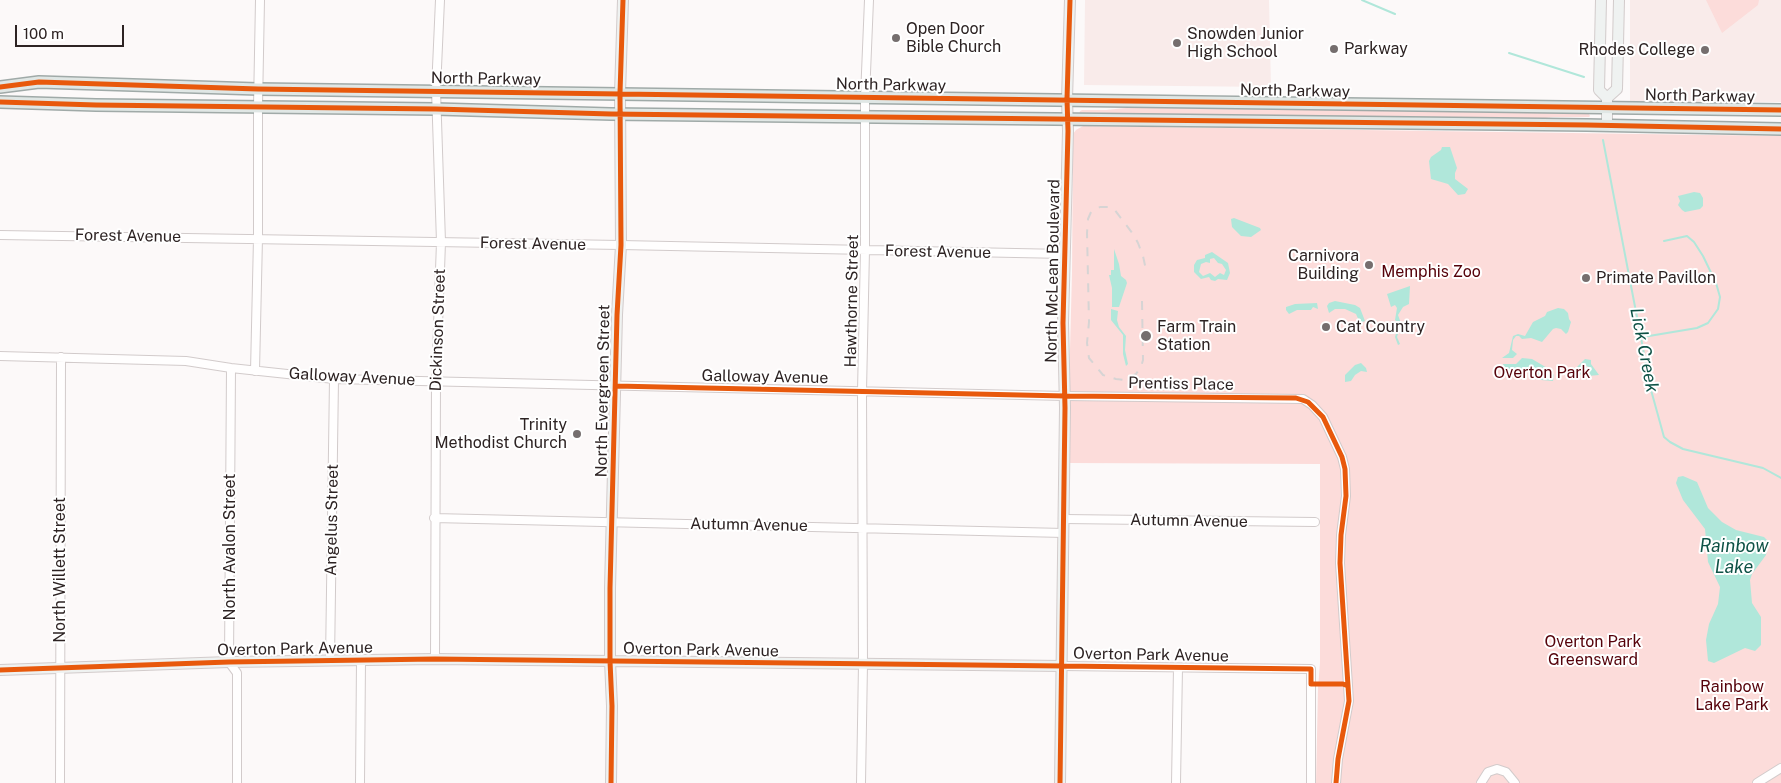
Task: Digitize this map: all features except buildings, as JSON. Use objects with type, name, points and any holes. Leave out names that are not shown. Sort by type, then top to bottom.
[{"type":"main road","name":"North Parkway","points":[[0,87],[39,82],[258,88],[865,97],[1607,103],[1781,110]]},
{"type":"main road","name":"North Parkway","points":[[0,102],[96,105],[436,108],[620,114],[1781,129]]},
{"type":"street","points":[[255,371],[260,0]]},
{"type":"street","name":"Dickinson Street","points":[[434,659],[436,382],[441,242],[436,108],[440,0]]},
{"type":"street","name":"North Evergreen Street","points":[[611,783],[612,522],[621,245],[620,93],[623,0]]},
{"type":"street","name":"Hawthorne Street","points":[[861,783],[864,527],[862,391],[865,250],[865,97],[869,0]]},
{"type":"street","name":"North McLean Boulevard","points":[[1060,783],[1065,396],[1063,351],[1070,0]]},
{"type":"street","points":[[1601,0],[1599,90],[1607,103],[1607,126]]},
{"type":"street","points":[[1607,103],[1617,89],[1619,0]]},
{"type":"street","name":"Forest Avenue","points":[[0,234],[1065,254]]},
{"type":"street","name":"Galloway Avenue","points":[[0,356],[186,361],[255,371],[334,379],[1065,396]]},
{"type":"street","name":"North Willett Street","points":[[60,783],[61,357]]},
{"type":"street","name":"North Avalon Street","points":[[231,368],[230,662],[237,673],[237,783]]},
{"type":"street","name":"Angelus Street","points":[[330,661],[334,379]]},
{"type":"street","name":"Prentiss Place","points":[[1065,396],[1296,398],[1303,399],[1312,405],[1324,417],[1342,457],[1345,468],[1346,496],[1341,535],[1340,563],[1348,701],[1336,783]]},
{"type":"street","name":"Autumn Avenue","points":[[434,518],[1064,533]]},
{"type":"street","name":"Autumn Avenue","points":[[1064,519],[1315,522]]},
{"type":"street","name":"Overton Park Avenue","points":[[0,670],[230,662],[434,659],[1311,669],[1311,783]]},
{"type":"street","points":[[360,783],[361,661]]},
{"type":"street","points":[[1176,783],[1178,668]]},
{"type":"street","points":[[1757,783],[1781,768]]},
{"type":"street","points":[[1481,783],[1488,772],[1497,769],[1506,772],[1515,783]]},
{"type":"shaded area","name":"Snowden Junior High School","points":[[1085,0],[1269,0],[1271,87],[1084,85]]},
{"type":"shaded area","name":"Rhodes College","points":[[1630,0],[1781,0],[1781,102],[1630,101]]},
{"type":"green space","points":[[1706,0],[1759,0],[1758,5],[1722,33]]},
{"type":"green space","points":[[1135,107],[1588,112],[1590,116],[1553,117],[1532,120],[1079,115],[1082,110]]},
{"type":"green space","name":"Overton Park","points":[[1083,126],[1781,136],[1781,783],[1316,783],[1320,663],[1320,464],[1067,463],[1072,273],[1073,134]]},
{"type":"water","points":[[1442,147],[1450,147],[1457,168],[1455,179],[1468,189],[1465,194],[1458,195],[1448,184],[1431,179],[1429,161]]},
{"type":"water","points":[[1694,192],[1700,193],[1703,198],[1703,206],[1700,209],[1685,212],[1678,205],[1680,201],[1678,196]]},
{"type":"water","points":[[1234,218],[1261,230],[1251,237],[1241,236],[1232,227],[1231,219]]},
{"type":"water","points":[[1114,249],[1121,276],[1127,283],[1119,307],[1112,307],[1112,288],[1109,275],[1111,275],[1111,270],[1114,270]]},
{"type":"water","points":[[1212,252],[1228,263],[1230,273],[1227,280],[1218,279],[1215,281],[1209,277],[1201,279],[1194,272],[1194,265],[1197,260],[1205,258],[1205,255]],"holes":[[[1214,258],[1218,263],[1222,264],[1226,270],[1224,275],[1220,273],[1215,277],[1210,273],[1203,276],[1199,272],[1201,264],[1210,263],[1210,259]]]},
{"type":"water","points":[[1410,286],[1409,304],[1403,307],[1398,315],[1403,329],[1399,331],[1397,337],[1400,344],[1398,345],[1395,337],[1399,328],[1395,320],[1397,308],[1395,305],[1391,307],[1387,294]]},
{"type":"water","points":[[1335,301],[1355,305],[1360,308],[1365,321],[1360,323],[1356,314],[1345,309],[1335,309],[1329,313],[1327,306]]},
{"type":"water","points":[[1317,303],[1318,309],[1313,307],[1311,310],[1297,310],[1289,314],[1286,310],[1286,307],[1295,304]]},
{"type":"water","points":[[1558,308],[1564,309],[1568,313],[1571,322],[1566,334],[1561,329],[1553,329],[1542,342],[1531,338],[1522,339],[1516,336],[1513,340],[1512,350],[1517,354],[1513,358],[1502,358],[1509,353],[1513,336],[1518,334],[1525,336],[1533,322],[1545,316],[1547,312]]},
{"type":"water","points":[[1111,309],[1118,311],[1117,320],[1119,327],[1126,336],[1125,350],[1128,364],[1126,366],[1123,354],[1123,335],[1111,320]]},
{"type":"water","points":[[1522,358],[1532,359],[1549,369],[1554,375],[1553,381],[1541,380],[1535,369],[1521,372],[1504,368],[1503,364],[1516,364]]},
{"type":"water","points":[[1585,359],[1591,360],[1591,364],[1599,375],[1588,376],[1591,368],[1584,365],[1580,370],[1582,375],[1579,374],[1576,379],[1569,380],[1569,375]]},
{"type":"water","points":[[1361,363],[1367,372],[1361,371],[1351,381],[1345,382],[1345,375],[1355,365]]},
{"type":"water","name":"Rainbow Lake","points":[[1683,476],[1697,482],[1708,508],[1722,522],[1736,530],[1764,537],[1769,542],[1766,555],[1752,574],[1750,580],[1752,603],[1761,617],[1761,645],[1755,651],[1745,648],[1714,663],[1708,661],[1706,640],[1709,624],[1718,604],[1720,587],[1708,562],[1705,529],[1683,500],[1676,483],[1678,477]]},
{"type":"waterway","name":"Lick Creek","points":[[1362,0],[1395,14]]},
{"type":"waterway","points":[[1509,53],[1584,77]]},
{"type":"waterway","name":"Lick Creek","points":[[1603,140],[1651,390],[1664,437],[1683,449],[1763,468],[1781,478]]},
{"type":"waterway","points":[[1643,337],[1697,328],[1708,323],[1718,309],[1720,297],[1716,283],[1694,242],[1687,236],[1664,241]]},
{"type":"railway","points":[[1142,301],[1143,360],[1141,367],[1136,374],[1125,380],[1103,375],[1089,358],[1087,343],[1089,322],[1087,233],[1088,219],[1091,212],[1100,207],[1114,209],[1138,243],[1146,270]]},
{"type":"cycle path","points":[[611,783],[610,588],[617,315],[621,245],[620,93],[623,0]]},
{"type":"cycle path","points":[[1060,783],[1065,408],[1063,323],[1070,0]]},
{"type":"cycle path","points":[[0,87],[39,82],[258,89],[1781,110]]},
{"type":"cycle path","points":[[0,102],[436,109],[611,114],[1587,125],[1781,129]]},
{"type":"cycle path","points":[[616,386],[1065,396],[1296,398],[1308,402],[1323,417],[1342,457],[1345,469],[1346,496],[1341,535],[1340,563],[1349,701],[1338,759],[1336,783]]},
{"type":"cycle path","points":[[0,670],[229,662],[435,659],[1062,666],[1311,669],[1311,684],[1343,684],[1348,686]]},
{"type":"place","name":"Open Door Bible Church","points":[[896,38]]},
{"type":"place","name":"Snowden Junior High School","points":[[1177,43]]},
{"type":"place","name":"Parkway","points":[[1334,49]]},
{"type":"place","name":"Rhodes College","points":[[1705,50]]},
{"type":"place","name":"Carnivora Building","points":[[1369,265]]},
{"type":"place","name":"Primate Pavillon","points":[[1586,278]]},
{"type":"place","name":"Cat Country","points":[[1326,327]]},
{"type":"place","name":"Farm Train Station","points":[[1146,336]]},
{"type":"place","name":"Trinity Methodist Church","points":[[577,434]]},
{"type":"park label","name":"Memphis Zoo","points":[[1431,272]]},
{"type":"park label","name":"Overton Park Greensward","points":[[1593,651]]},
{"type":"park label","name":"Rainbow Lake Park","points":[[1732,696]]}]
